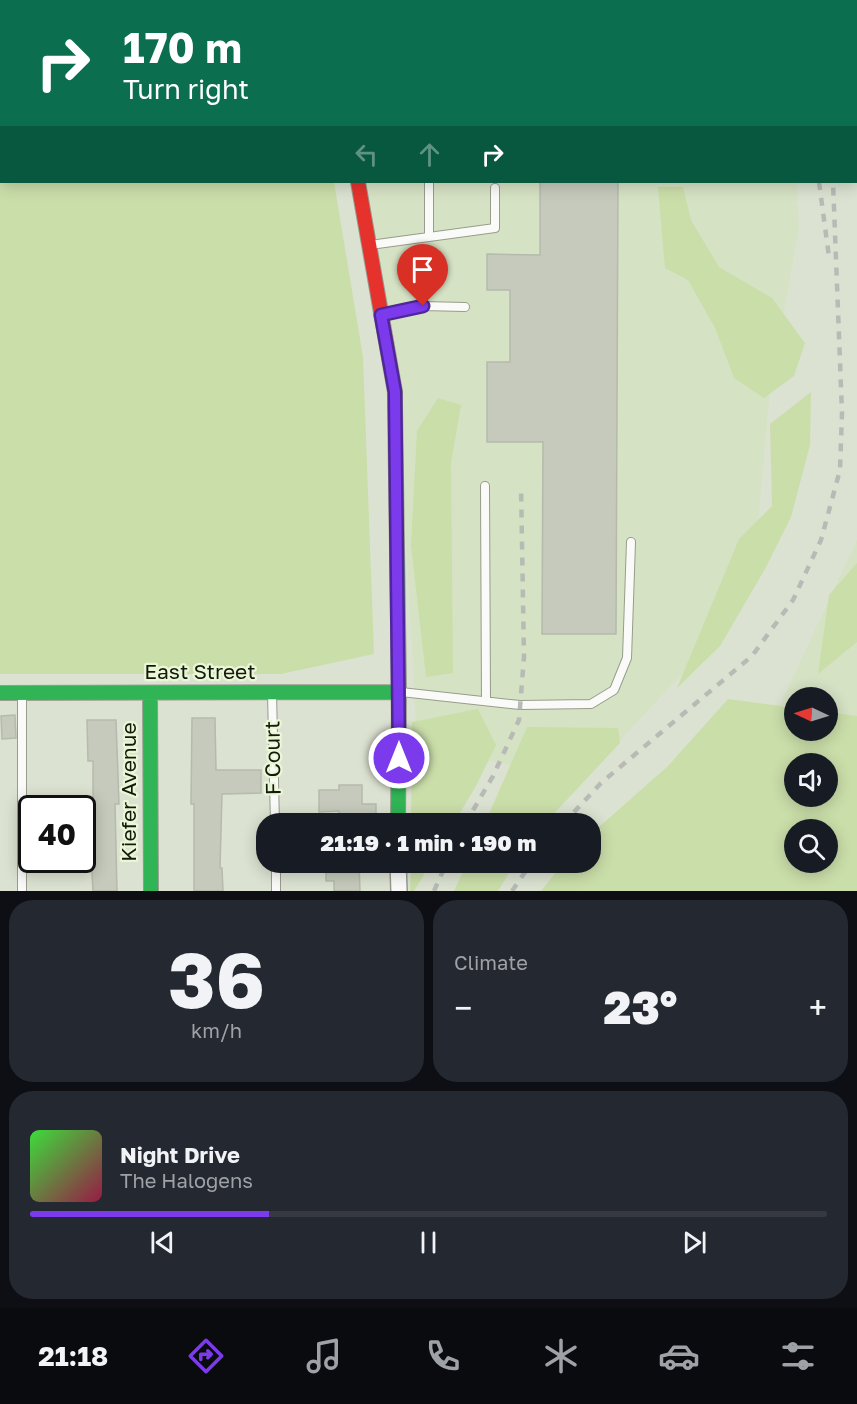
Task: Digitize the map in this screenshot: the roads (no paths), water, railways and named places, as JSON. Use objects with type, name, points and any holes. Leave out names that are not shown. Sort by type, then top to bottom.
[{"type":"street","points":[[358,183],[395,392],[399,692],[398,813]]},
{"type":"street","name":"East Street","points":[[0,693],[399,692]]},
{"type":"street","name":"Kiefer Avenue","points":[[150,693],[151,891]]},
{"type":"street","points":[[398,873],[399,891]]},
{"type":"lane","points":[[429,183],[429,237]]},
{"type":"lane","points":[[369,245],[495,228],[495,188]]},
{"type":"lane","points":[[381,315],[423,306],[465,307]]},
{"type":"lane","points":[[485,486],[486,701]]},
{"type":"lane","points":[[399,692],[520,705],[591,704],[614,690],[627,658],[631,543]]},
{"type":"lane","name":"F Court","points":[[272,692],[275,813]]},
{"type":"lane","points":[[22,693],[22,891]]},
{"type":"lane","points":[[276,873],[276,891]]},
{"type":"railway","points":[[819,183],[829,257]]},
{"type":"railway","points":[[573,813],[601,783],[752,656],[793,600],[821,540],[840,470],[842,413],[833,183]]},
{"type":"railway","points":[[471,813],[493,776],[519,720],[524,657],[521,486]]},
{"type":"railway","points":[[434,891],[442,873]]},
{"type":"railway","points":[[512,891],[524,873]]}]
